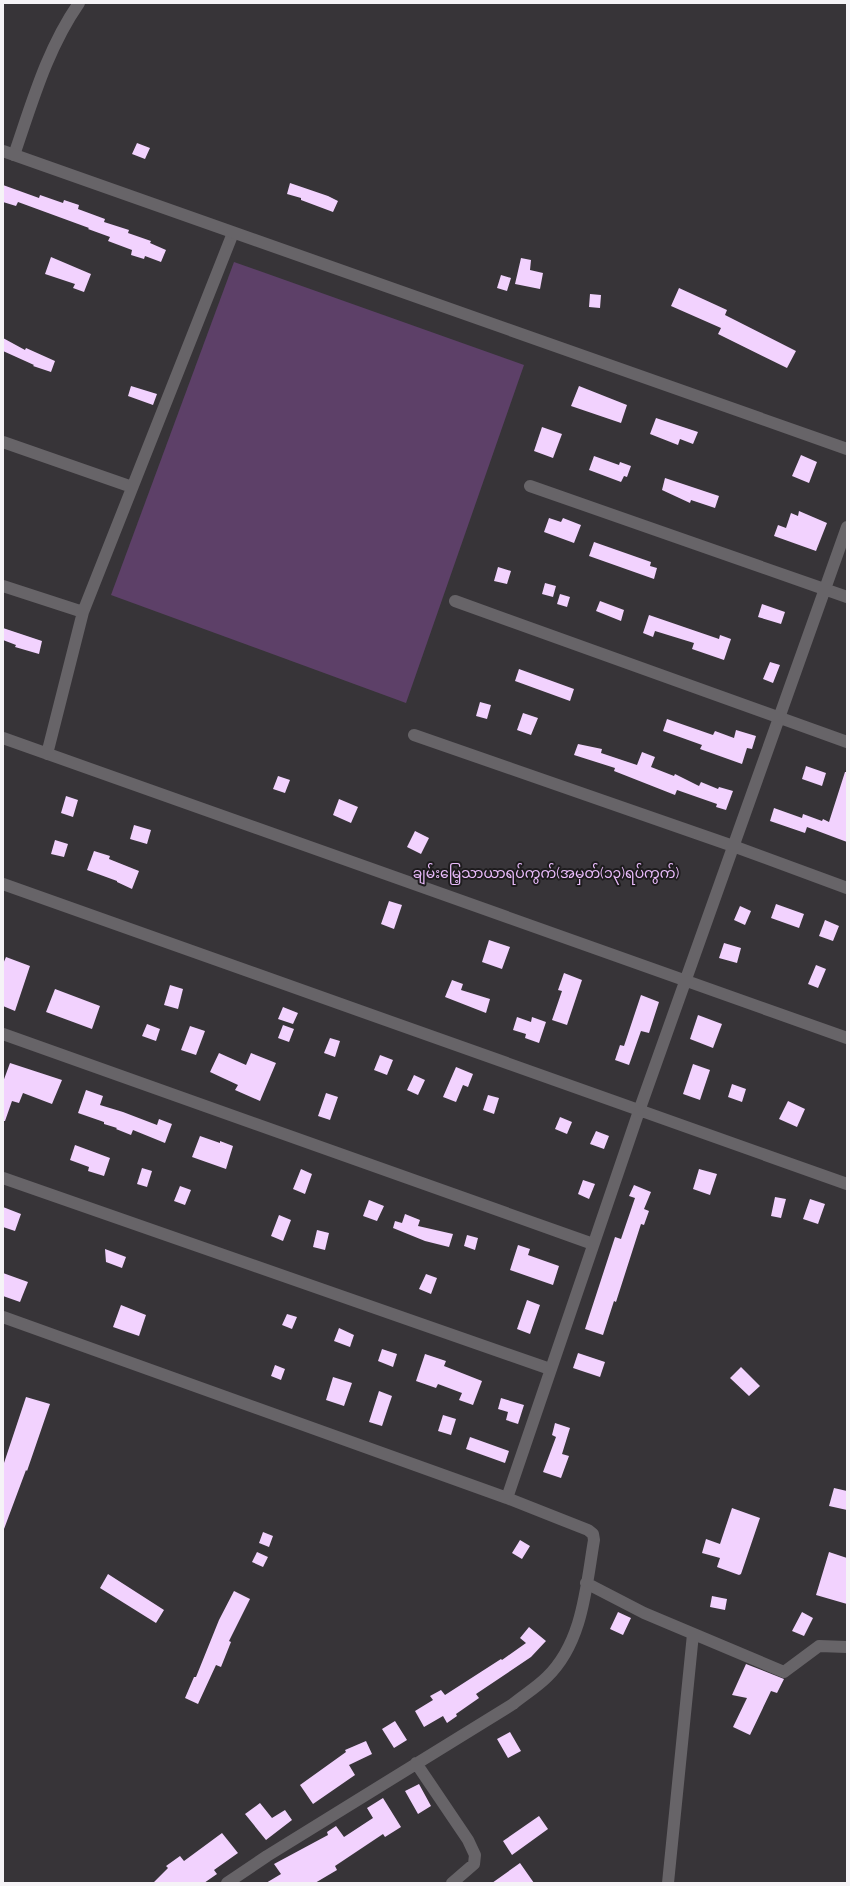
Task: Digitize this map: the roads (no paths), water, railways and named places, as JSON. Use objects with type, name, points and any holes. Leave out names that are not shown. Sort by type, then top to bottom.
[{"type":"street","points":[[79,3],[65,23],[9,153],[847,449]]},
{"type":"street","points":[[47,754],[83,612],[233,232]]},
{"type":"street","points":[[3,442],[132,487]]},
{"type":"street","points":[[530,486],[847,598]]},
{"type":"street","points":[[507,1498],[639,1111],[847,527]]},
{"type":"street","points":[[3,586],[83,612]]},
{"type":"street","points":[[456,601],[847,742]]},
{"type":"street","points":[[414,734],[733,846],[847,888]]},
{"type":"street","points":[[3,738],[847,1038]]},
{"type":"street","points":[[3,884],[847,1184]]},
{"type":"street","points":[[3,1034],[593,1244]]},
{"type":"street","points":[[3,1178],[550,1369]]},
{"type":"street","points":[[3,1317],[507,1498],[588,1530],[593,1534],[594,1540],[580,1620],[567,1652],[547,1677],[513,1704],[267,1856],[227,1883]]},
{"type":"street","points":[[586,1583],[644,1613],[784,1672],[818,1646],[847,1647]]},
{"type":"street","points":[[668,1883],[693,1634]]},
{"type":"street","points":[[416,1763],[468,1840],[475,1855],[474,1864],[452,1883]]},
{"type":"district","name":"ချမ်းမြေ့သာယာရပ်ကွက်(အမှတ်(၁၃)ရပ်ကွက်)","points":[[546,873]]}]
